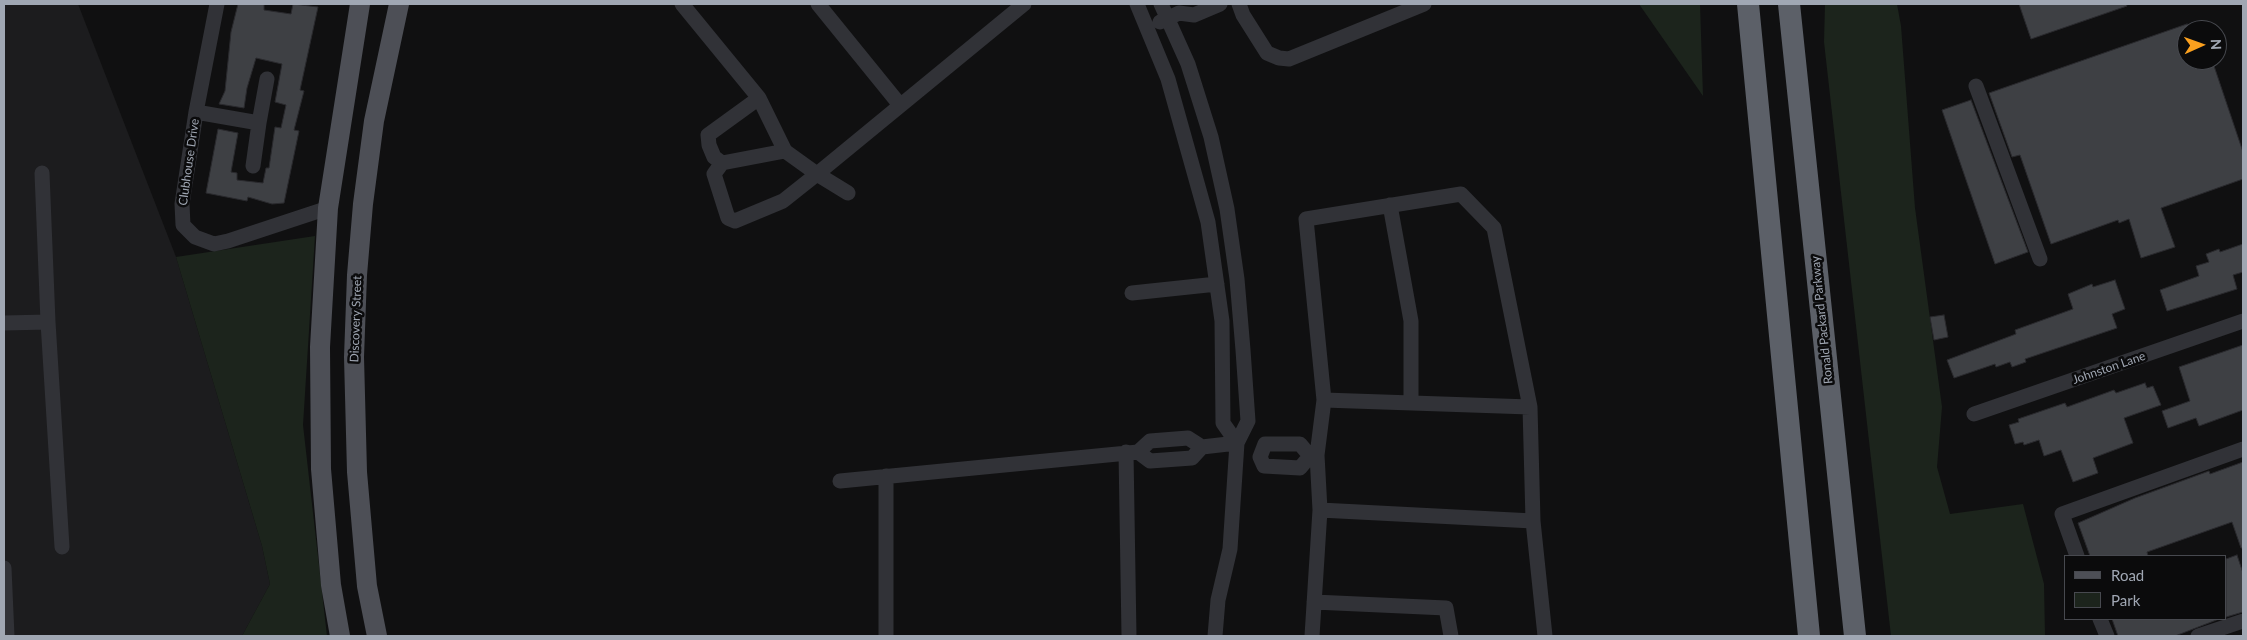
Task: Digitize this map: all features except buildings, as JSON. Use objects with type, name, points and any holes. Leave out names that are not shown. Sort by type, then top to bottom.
[{"type":"highway","points":[[1748,4],[1809,636]]},
{"type":"highway","name":"Ronald Packard Parkway","points":[[1789,4],[1855,636]]},
{"type":"main road","points":[[340,636],[331,585],[321,469],[320,347],[328,208],[360,4]]},
{"type":"main road","name":"Discovery Street","points":[[377,636],[367,586],[357,472],[354,357],[357,275],[363,204],[374,121],[399,4]]},
{"type":"street","name":"Clubhouse Drive","points":[[217,4],[196,112],[182,204],[184,226],[195,237],[214,244],[328,208]]},
{"type":"street","points":[[682,4],[759,98],[785,151],[848,193]]},
{"type":"street","points":[[818,4],[900,105]]},
{"type":"street","points":[[785,151],[722,163],[714,174],[728,218],[736,221],[783,201],[1024,4]]},
{"type":"street","points":[[1137,4],[1168,79],[1208,222],[1222,321],[1223,423],[1236,450]]},
{"type":"street","points":[[1161,4],[1176,12],[1194,14],[1220,4]]},
{"type":"street","points":[[1239,4],[1243,15],[1267,52],[1279,58],[1289,59],[1424,4]]},
{"type":"street","points":[[1147,28],[1176,12]]},
{"type":"street","points":[[1176,12],[1188,64],[1211,137],[1227,209],[1237,279],[1248,421],[1236,450],[1230,549],[1218,600],[1215,636]]},
{"type":"street","points":[[253,166],[268,79]]},
{"type":"street","points":[[1976,86],[2040,258]]},
{"type":"street","points":[[722,163],[714,157],[709,144],[708,134],[759,98]]},
{"type":"street","points":[[196,112],[260,123]]},
{"type":"street","points":[[42,173],[48,322],[62,547]]},
{"type":"street","points":[[1312,636],[1320,510],[1314,456],[1324,400],[1306,219],[1461,194],[1494,228],[1530,407],[1533,521],[1545,636]]},
{"type":"street","points":[[1390,205],[1411,321],[1411,403]]},
{"type":"street","points":[[1132,293],[1217,284]]},
{"type":"street","name":"Johnston Lane","points":[[1974,414],[2243,321]]},
{"type":"street","points":[[4,323],[48,322]]},
{"type":"street","points":[[1324,400],[1530,407]]},
{"type":"street","points":[[1266,444],[1300,444],[1314,456],[1300,468],[1264,466],[1260,456],[1266,444]]},
{"type":"street","points":[[840,481],[1132,452],[1150,461],[1184,459],[1192,458],[1202,447],[1236,450],[1260,456]]},
{"type":"street","points":[[2077,555],[2062,514],[2243,449]]},
{"type":"street","points":[[1129,636],[1132,452]]},
{"type":"street","points":[[886,476],[886,636]]},
{"type":"street","points":[[1320,510],[1533,521]]},
{"type":"street","points":[[4,568],[7,636]]},
{"type":"street","points":[[1314,602],[1446,608],[1451,636]]},
{"type":"street","points":[[2100,620],[2107,636]]},
{"type":"street","points":[[2198,636],[2243,621]]},
{"type":"shaded area","points":[[4,4],[78,4],[176,257],[262,546],[270,584],[242,636],[4,636]]},
{"type":"green space","points":[[1639,4],[1700,4],[1703,96]]},
{"type":"green space","points":[[1825,4],[1897,4],[1901,26],[1915,208],[1942,407],[1937,467],[1950,514],[2023,504],[2044,584],[2045,636],[1891,636],[1824,42]]},
{"type":"green space","points":[[315,236],[303,425],[327,636],[242,636],[270,584],[262,546],[176,257]]}]
